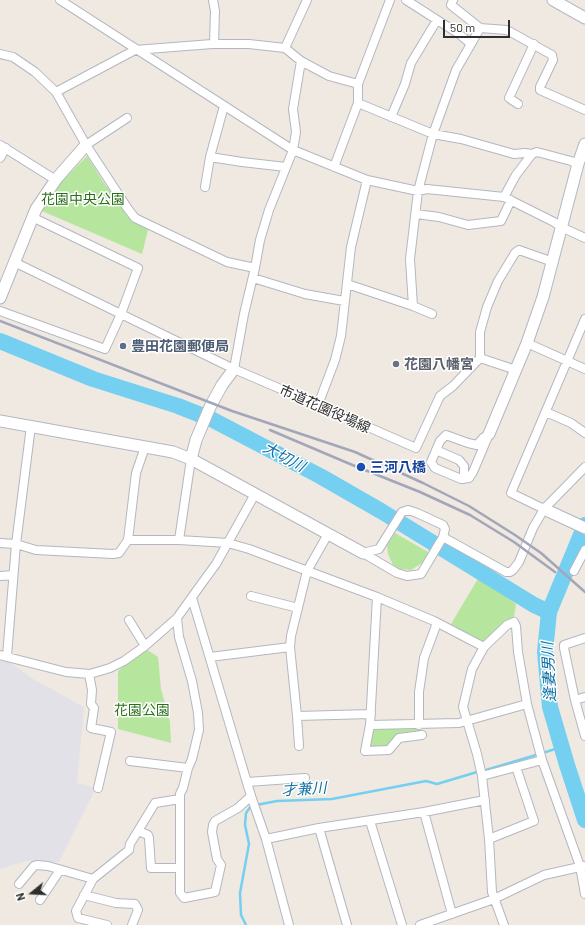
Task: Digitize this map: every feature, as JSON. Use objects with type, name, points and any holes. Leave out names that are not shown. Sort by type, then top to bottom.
[{"type":"street","points":[[60,0],[293,150],[367,180],[418,191],[427,189],[507,199],[585,238]]},
{"type":"street","points":[[213,0],[215,11],[214,44]]},
{"type":"street","points":[[285,48],[307,0]]},
{"type":"street","points":[[334,167],[358,103],[358,84],[390,0]]},
{"type":"street","points":[[406,0],[459,34],[471,44]]},
{"type":"street","points":[[453,0],[451,5],[480,28],[507,30],[534,44],[553,57],[540,90],[585,110]]},
{"type":"street","points":[[553,0],[585,18]]},
{"type":"street","points":[[391,117],[405,84],[411,64],[437,20]]},
{"type":"street","points":[[413,306],[410,259],[418,191],[433,134],[456,70],[480,28]]},
{"type":"street","points":[[56,92],[136,50],[214,44],[249,44],[285,48],[301,61],[329,76],[358,84]]},
{"type":"street","points":[[518,104],[509,98],[534,44]]},
{"type":"street","points":[[0,54],[13,57],[35,72],[56,92],[86,145],[135,218],[226,262],[255,268]]},
{"type":"street","points":[[179,540],[191,459],[196,440],[210,407],[222,385],[234,369],[260,240],[269,210],[293,150],[296,132],[293,109],[301,61]]},
{"type":"street","points":[[358,103],[433,134],[461,138],[514,154],[526,152],[532,154]]},
{"type":"street","points":[[205,187],[210,157],[224,106]]},
{"type":"street","points":[[0,298],[32,217],[55,181],[86,145],[127,118]]},
{"type":"street","points":[[0,158],[3,146],[55,181]]},
{"type":"street","points":[[477,445],[446,435],[440,441],[431,462],[435,468],[461,480],[469,478],[527,343],[543,297],[578,164],[585,146]]},
{"type":"street","points":[[416,214],[451,220],[468,225],[501,222],[507,199],[516,175],[532,154],[537,152],[578,164]]},
{"type":"street","points":[[210,157],[286,167]]},
{"type":"street","points":[[318,405],[335,360],[341,336],[351,247],[367,180]]},
{"type":"street","points":[[0,311],[105,349],[121,314],[138,268],[32,217]]},
{"type":"street","points":[[516,370],[480,358],[480,332],[487,307],[498,281],[514,252],[519,250],[553,262]]},
{"type":"street","name":"市道花園役場線","points":[[14,262],[234,369],[416,448],[440,396],[453,386],[480,358]]},
{"type":"street","points":[[253,278],[304,294],[344,301]]},
{"type":"street","points":[[347,284],[413,306],[432,314]]},
{"type":"street","points":[[585,319],[511,493],[585,528]]},
{"type":"street","points":[[527,343],[585,369]]},
{"type":"street","points":[[546,412],[571,423],[585,433]]},
{"type":"street","points":[[0,421],[173,452],[191,459],[398,573],[407,576],[421,574],[443,536],[445,529],[443,525],[418,512],[408,510],[402,512],[379,549],[363,553]]},
{"type":"street","points":[[31,426],[3,656],[66,672],[89,674],[110,668],[124,661],[145,646],[178,618],[216,564],[255,494]]},
{"type":"street","points":[[477,445],[482,438],[489,434]]},
{"type":"street","points":[[477,445],[480,455]]},
{"type":"street","points":[[0,544],[16,544],[36,550],[113,554],[119,553],[128,540],[136,474],[145,447]]},
{"type":"street","points":[[436,450],[459,460],[464,466],[464,479]]},
{"type":"street","points":[[443,536],[506,572],[510,572],[519,562],[533,528],[544,509],[585,468]]},
{"type":"street","points":[[299,746],[290,646],[291,636],[307,571],[328,534]]},
{"type":"street","points":[[128,540],[179,540],[228,543],[377,598],[437,623],[484,647]]},
{"type":"street","points":[[379,549],[384,565]]},
{"type":"street","points":[[574,571],[585,550]]},
{"type":"street","points":[[0,576],[13,576]]},
{"type":"street","points":[[251,596],[298,608]]},
{"type":"street","points":[[192,598],[247,782],[266,839],[289,925]]},
{"type":"street","points":[[377,598],[371,714],[365,752],[389,750],[399,738],[422,735]]},
{"type":"street","points":[[178,618],[179,637],[192,681],[198,713],[199,730],[184,788],[180,794],[180,893],[184,898],[215,892],[220,865],[217,859],[212,832],[213,825],[215,821],[238,808],[254,803]]},
{"type":"street","points":[[129,620],[145,646]]},
{"type":"street","points":[[504,925],[492,892],[489,839],[482,776],[463,707],[472,669],[484,647],[507,625],[514,622],[516,626],[518,652],[527,704],[542,760],[583,866],[585,894]]},
{"type":"street","points":[[419,725],[419,692],[423,664],[428,645],[437,623]]},
{"type":"street","points":[[585,638],[564,645],[575,700],[585,736]]},
{"type":"street","points":[[210,657],[290,646]]},
{"type":"street","points":[[89,674],[92,690],[91,704],[94,708],[91,728],[111,732],[98,788]]},
{"type":"street","points":[[575,700],[585,697]]},
{"type":"street","points":[[370,726],[467,722],[527,704]]},
{"type":"street","points":[[297,716],[371,714]]},
{"type":"street","points":[[130,760],[188,768]]},
{"type":"street","points":[[482,776],[542,760]]},
{"type":"street","points":[[489,839],[534,821],[516,767]]},
{"type":"street","points":[[247,782],[305,778]]},
{"type":"street","points":[[107,925],[78,918],[76,911],[93,879],[129,850],[130,844],[155,803],[180,799]]},
{"type":"street","points":[[266,839],[319,828],[424,812],[485,800]]},
{"type":"street","points":[[424,812],[452,914]]},
{"type":"street","points":[[370,821],[402,925]]},
{"type":"street","points":[[319,828],[347,925]]},
{"type":"street","points":[[138,831],[150,838],[151,868],[180,868]]},
{"type":"street","points":[[19,884],[34,866],[37,865],[93,879]]},
{"type":"street","points":[[420,925],[494,899],[544,874],[583,866]]},
{"type":"street","points":[[40,900],[60,870]]},
{"type":"street","points":[[84,895],[116,903],[136,904],[138,910],[132,925]]},
{"type":"shaded area","points":[[0,661],[8,661],[33,679],[84,707],[77,783],[96,788],[59,862],[26,861],[0,869]]},
{"type":"green space","name":"花園中央公園","points":[[87,156],[104,183],[129,215],[148,230],[142,254],[42,211],[62,181]]},
{"type":"green space","points":[[395,533],[428,552],[425,561],[411,570],[399,569],[393,565],[388,554],[387,545]]},
{"type":"green space","points":[[479,577],[516,604],[514,617],[506,620],[484,643],[451,624]]},
{"type":"green space","name":"花園公園","points":[[146,649],[158,657],[161,689],[170,722],[171,743],[118,729],[118,671]]},
{"type":"green space","points":[[372,727],[421,727],[421,733],[399,735],[389,748],[367,749]]},
{"type":"waterway","name":"大切川","points":[[0,341],[93,379],[178,406],[211,419],[320,476],[381,511],[534,605],[549,612]]},
{"type":"waterway","name":"逢妻男川","points":[[585,525],[549,612],[545,652],[550,707],[585,820]]},
{"type":"waterway","name":"才兼川","points":[[546,752],[555,749],[563,750]]},
{"type":"waterway","name":"才兼川","points":[[486,770],[536,755]]},
{"type":"waterway","name":"才兼川","points":[[246,925],[241,915],[240,893],[249,844],[245,825],[246,813],[251,806],[277,801],[332,799],[426,781],[437,784],[477,772]]},
{"type":"railway","points":[[0,321],[232,411],[355,452],[423,483],[469,506],[515,535],[541,553],[585,592]]},
{"type":"railway","points":[[270,430],[420,492],[470,515],[514,542],[555,572]]},
{"type":"place","name":"豊田花園郵便局","points":[[123,346]]},
{"type":"place","name":"花園八幡宮","points":[[396,364]]},
{"type":"place","name":"三河八橋","points":[[361,467]]}]
